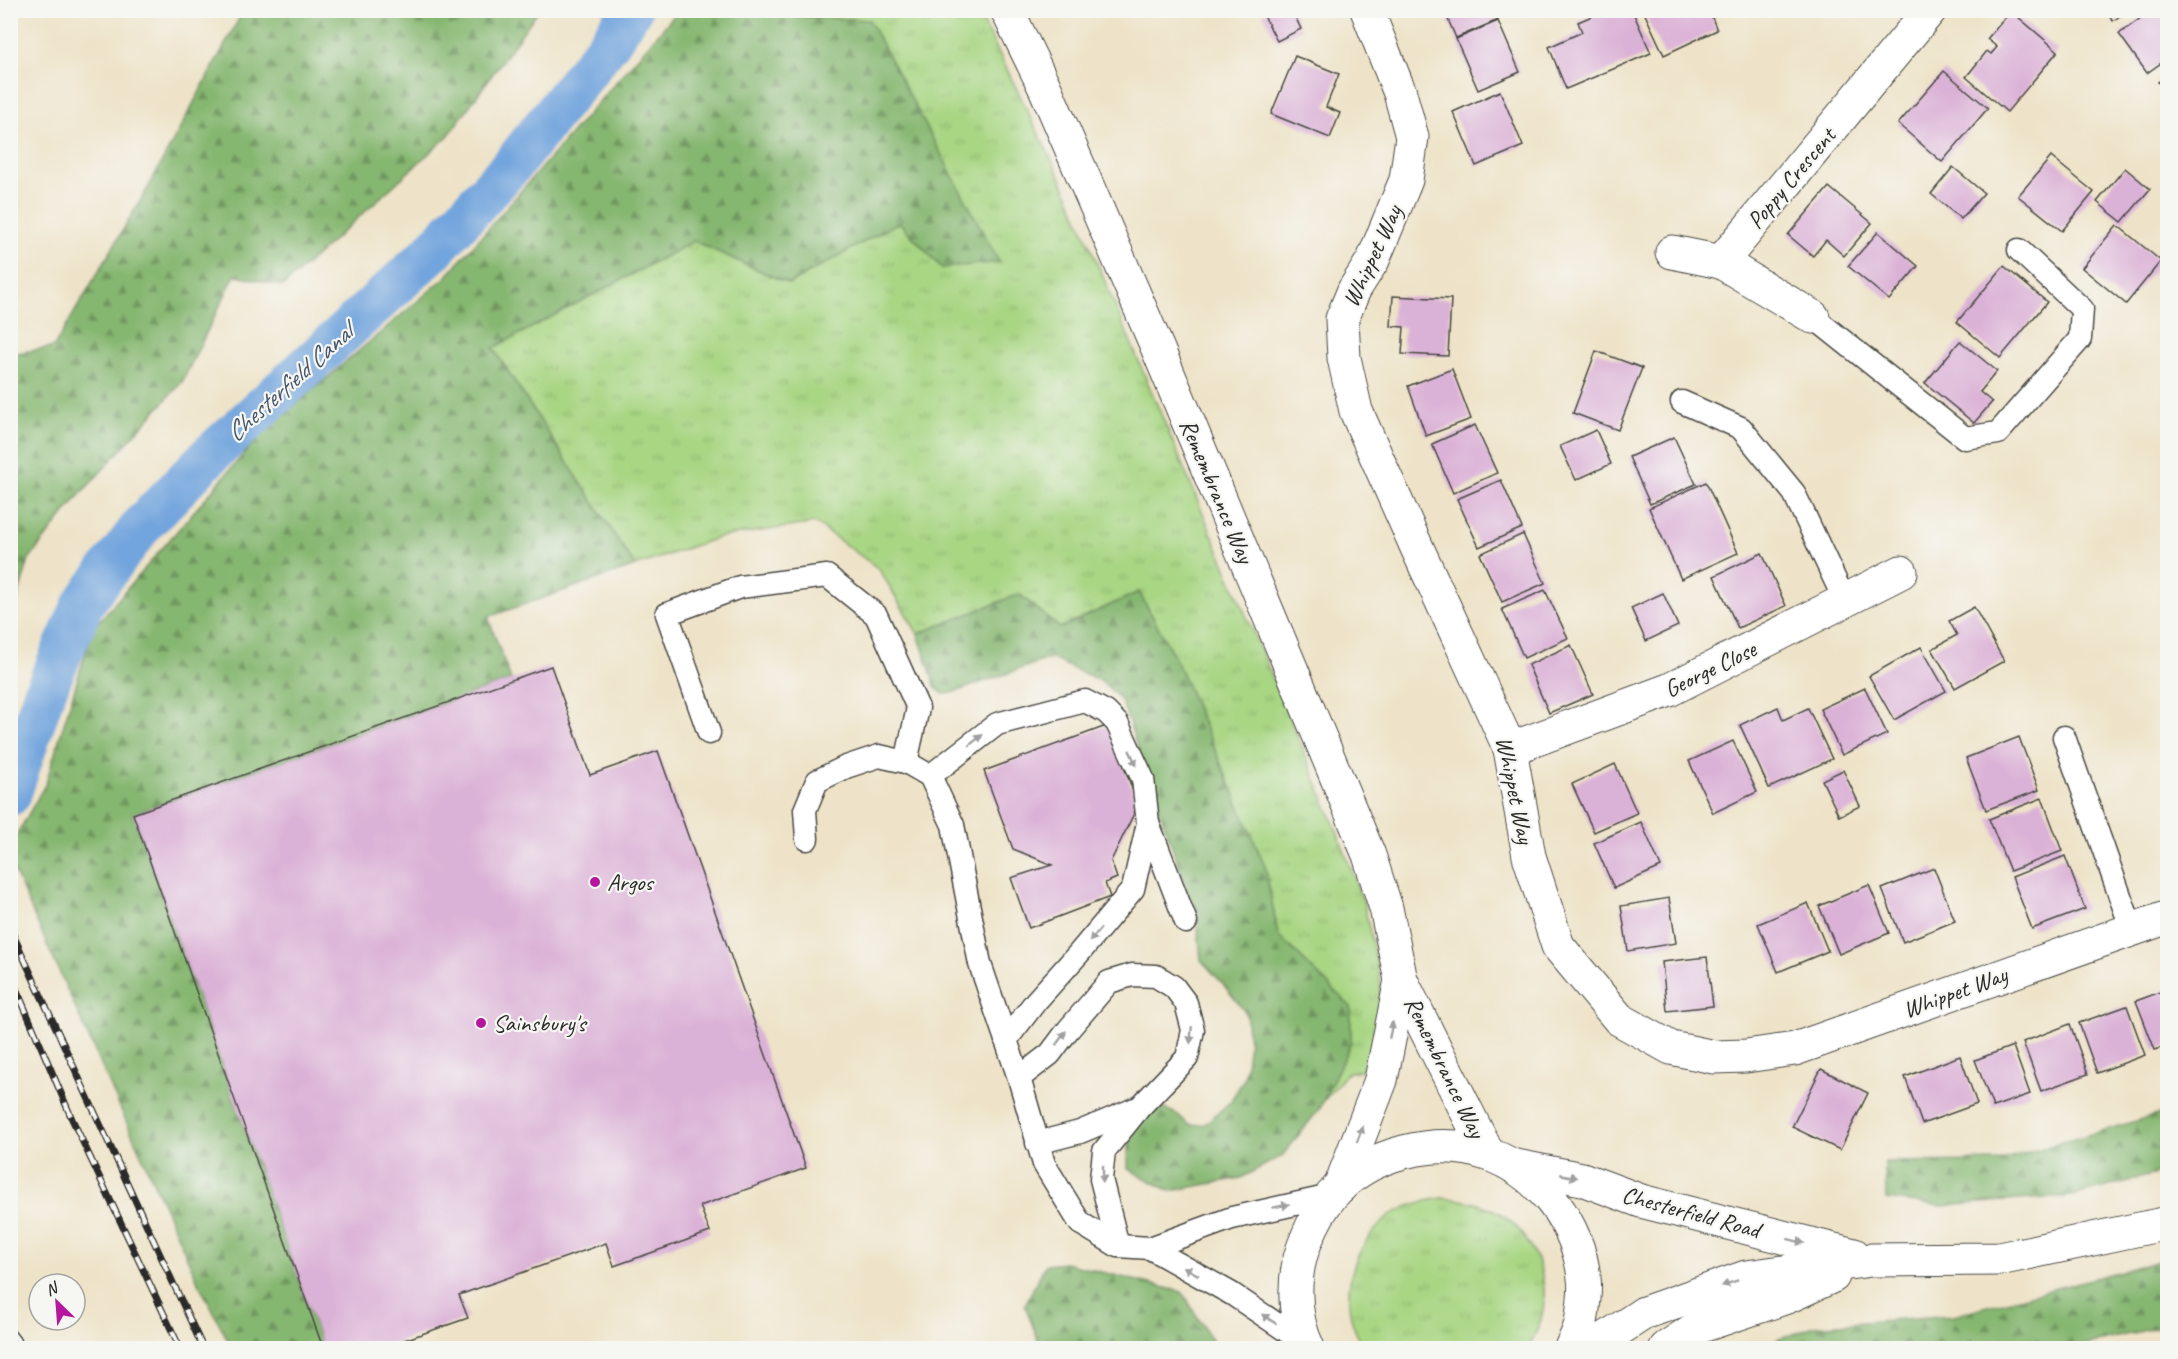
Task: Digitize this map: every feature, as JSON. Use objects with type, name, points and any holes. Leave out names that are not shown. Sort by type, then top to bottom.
[{"type":"main road","name":"Remembrance Way","points":[[1007,10],[1045,88],[1148,326],[1369,855],[1386,908],[1401,980],[1500,1160]]},
{"type":"main road","name":"Whippet Way","points":[[1367,10],[1400,93],[1412,137],[1406,180],[1373,260],[1354,290],[1342,319],[1344,358],[1356,411],[1510,748],[1529,856],[1558,946],[1619,1019],[1671,1048],[1714,1057],[1746,1056],[1795,1049],[2168,917]]},
{"type":"main road","name":"Poppy Crescent","points":[[1721,262],[1930,10]]},
{"type":"main road","points":[[1672,252],[1721,262],[1813,317]]},
{"type":"main road","name":"George Close","points":[[1510,748],[1669,690],[1901,572]]},
{"type":"main road","name":"Remembrance Way","points":[[1335,1192],[1381,1080],[1401,980]]},
{"type":"main road","name":"Chesterfield Road","points":[[1335,1192],[1372,1164],[1410,1150],[1449,1147],[1582,1179],[1641,1201],[1871,1260]]},
{"type":"main road","points":[[1500,1160],[1548,1194],[1573,1233],[1584,1279],[1581,1325],[1571,1348]]},
{"type":"main road","points":[[1307,1346],[1297,1314],[1296,1283],[1301,1252],[1313,1222],[1335,1192]]},
{"type":"main road","name":"Chesterfield Road","points":[[1591,1348],[1644,1313],[1746,1277],[1871,1260],[1999,1259],[2168,1223]]},
{"type":"main road","points":[[1665,1348],[1696,1328],[1786,1297],[1871,1260]]},
{"type":"lane","points":[[1813,317],[1965,438],[1998,433],[2080,339],[2082,309],[2019,250]]},
{"type":"lane","points":[[1682,402],[1741,428],[1749,437],[1794,493],[1845,601]]},
{"type":"lane","points":[[709,733],[667,614],[740,587],[827,576],[876,615],[918,708],[906,762]]},
{"type":"lane","points":[[930,776],[997,724],[1085,701],[1106,712],[1117,723],[1143,779],[1148,824],[1186,922]]},
{"type":"lane","points":[[2064,737],[2132,930]]},
{"type":"lane","points":[[807,839],[805,810],[817,781],[846,767],[879,756],[906,762],[930,776],[953,825],[980,964],[1019,1078],[1044,1164],[1080,1223],[1118,1246],[1150,1248],[1232,1218],[1335,1192]]},
{"type":"lane","points":[[1006,1040],[1036,1001],[1133,889],[1148,824]]},
{"type":"lane","points":[[1019,1078],[1050,1054],[1109,982],[1132,975],[1156,976],[1174,987],[1186,1003],[1193,1030],[1187,1058],[1104,1151],[1101,1179],[1118,1246]]},
{"type":"lane","points":[[1037,1143],[1080,1132],[1140,1108]]},
{"type":"lane","points":[[1150,1248],[1232,1294],[1307,1346]]},
{"type":"green space","points":[[782,10],[790,16],[869,20],[999,262],[942,268],[899,222],[789,284],[694,241],[493,348],[635,566],[488,617],[511,680],[133,814],[323,1348],[232,1348],[199,1284],[11,864],[10,847],[46,783],[93,628],[262,433],[446,277],[678,11]]},
{"type":"green space","points":[[243,11],[538,11],[448,136],[283,286],[235,275],[182,382],[77,498],[29,559],[11,621],[11,354],[54,347],[149,186]]},
{"type":"green space","points":[[782,11],[978,11],[1065,187],[1333,821],[1364,904],[1381,985],[1375,1033],[1363,1071],[1348,1072],[1322,1103],[1351,1042],[1308,965],[1278,935],[1265,866],[1176,660],[1139,592],[1060,628],[1019,594],[918,634],[879,569],[815,523],[720,537],[635,566],[492,348],[694,241],[789,284],[899,222],[942,268],[869,20],[789,16]]},
{"type":"green space","points":[[1139,592],[1176,660],[1265,866],[1278,935],[1351,1007],[1351,1042],[1320,1108],[1282,1156],[1241,1178],[1170,1191],[1128,1169],[1129,1141],[1144,1115],[1162,1108],[1177,1114],[1189,1125],[1205,1124],[1230,1102],[1244,1079],[1249,1043],[1246,1013],[1201,960],[1197,919],[1121,700],[1103,682],[1050,658],[944,694],[936,688],[918,634],[1019,594],[1060,628]]},
{"type":"green space","points":[[2167,1112],[2167,1171],[2072,1196],[1942,1206],[1886,1199],[1885,1162],[1998,1161]]},
{"type":"green space","points":[[1442,1198],[1476,1203],[1501,1214],[1513,1224],[1532,1249],[1543,1279],[1544,1295],[1541,1320],[1528,1348],[1365,1348],[1355,1331],[1350,1313],[1351,1275],[1366,1241],[1378,1226],[1393,1214],[1411,1205]]},
{"type":"green space","points":[[2167,1259],[2167,1325],[2072,1348],[1755,1348],[1814,1326],[1954,1315]]},
{"type":"green space","points":[[1065,1263],[1182,1292],[1217,1348],[1041,1348],[1025,1305],[1045,1265]]},
{"type":"building","points":[[1271,10],[1292,10],[1301,29],[1277,41],[1263,14]]},
{"type":"building","points":[[1444,10],[1493,10],[1498,20],[1456,38]]},
{"type":"building","points":[[1606,10],[1632,10],[1651,53],[1566,89],[1549,47],[1582,32],[1578,22]]},
{"type":"building","points":[[1643,10],[1709,10],[1717,30],[1664,55]]},
{"type":"building","points":[[2106,10],[2128,10],[2113,21]]},
{"type":"building","points":[[2152,10],[2168,10],[2168,58],[2147,73],[2119,34]]},
{"type":"building","points":[[2011,11],[2058,51],[2007,112],[1966,77],[1987,51],[1991,54],[1997,47],[1987,39]]},
{"type":"building","points":[[1498,21],[1520,72],[1478,90],[1456,39]]},
{"type":"building","points":[[1295,56],[1339,74],[1326,107],[1340,113],[1330,138],[1271,114]]},
{"type":"building","points":[[1944,71],[1988,108],[1942,162],[1898,124]]},
{"type":"building","points":[[2168,76],[2168,95],[2158,82]]},
{"type":"building","points":[[1500,91],[1523,146],[1476,166],[1453,112]]},
{"type":"building","points":[[2051,157],[2094,192],[2062,231],[2018,196]]},
{"type":"building","points":[[1953,167],[1984,193],[1961,219],[1931,194]]},
{"type":"building","points":[[2125,168],[2150,189],[2122,222],[2097,202]]},
{"type":"building","points":[[1829,187],[1872,223],[1844,256],[1826,240],[1813,256],[1788,235]]},
{"type":"building","points":[[2117,225],[2161,261],[2126,304],[2082,268]]},
{"type":"building","points":[[1878,232],[1918,266],[1889,300],[1848,266]]},
{"type":"building","points":[[2004,266],[2047,302],[2000,358],[1957,322]]},
{"type":"building","points":[[1393,296],[1451,299],[1448,356],[1402,354],[1404,327],[1391,326]]},
{"type":"building","points":[[1960,341],[1997,371],[1980,392],[1992,402],[1974,423],[1925,383]]},
{"type":"building","points":[[1596,351],[1642,368],[1618,430],[1573,413]]},
{"type":"building","points":[[1452,369],[1471,419],[1426,436],[1408,386]]},
{"type":"building","points":[[1475,425],[1497,473],[1453,493],[1432,444]]},
{"type":"building","points":[[1596,430],[1611,464],[1576,480],[1560,446]]},
{"type":"building","points":[[1674,437],[1696,484],[1650,504],[1629,457]]},
{"type":"building","points":[[1501,480],[1522,528],[1479,547],[1457,499]]},
{"type":"building","points":[[1706,482],[1738,553],[1681,579],[1649,508]]},
{"type":"building","points":[[1523,534],[1545,583],[1502,602],[1480,554]]},
{"type":"building","points":[[1762,553],[1786,606],[1738,628],[1714,576]]},
{"type":"building","points":[[1545,590],[1568,638],[1524,658],[1502,609]]},
{"type":"building","points":[[1663,593],[1678,626],[1646,641],[1631,608]]},
{"type":"building","points":[[1974,607],[2004,661],[1955,688],[1932,649],[1957,635],[1949,621]]},
{"type":"building","points":[[1571,645],[1593,694],[1549,713],[1528,665]]},
{"type":"building","points":[[1921,647],[1946,691],[1894,720],[1869,676]]},
{"type":"building","name":"Sainsbury's","points":[[551,666],[590,775],[658,751],[806,1168],[700,1206],[710,1232],[614,1266],[606,1243],[459,1295],[468,1318],[381,1348],[323,1348],[133,814]]},
{"type":"building","points":[[1865,688],[1887,734],[1842,755],[1820,709]]},
{"type":"building","points":[[1778,707],[1783,720],[1808,708],[1832,759],[1769,788],[1740,725]]},
{"type":"building","points":[[1109,725],[1138,805],[1111,861],[1117,878],[1105,883],[1110,897],[1029,928],[1011,878],[1052,865],[1013,849],[984,771]]},
{"type":"building","points":[[2019,737],[2039,790],[1986,810],[1966,758]]},
{"type":"building","points":[[1733,741],[1757,792],[1713,813],[1689,761]]},
{"type":"building","points":[[1615,764],[1637,813],[1594,832],[1572,784]]},
{"type":"building","points":[[1843,770],[1860,806],[1839,816],[1822,780]]},
{"type":"building","points":[[2042,798],[2062,851],[2010,871],[1989,819]]},
{"type":"building","points":[[1641,822],[1661,867],[1614,888],[1594,843]]},
{"type":"building","points":[[2065,856],[2085,909],[2032,929],[2012,877]]},
{"type":"building","points":[[1934,868],[1955,921],[1903,942],[1882,889]]},
{"type":"building","points":[[1869,885],[1889,933],[1839,954],[1819,906]]},
{"type":"building","points":[[1669,898],[1676,943],[1628,951],[1621,906]]},
{"type":"building","points":[[1808,903],[1828,951],[1778,972],[1758,924]]},
{"type":"building","points":[[1707,957],[1713,1006],[1667,1011],[1662,962]]},
{"type":"building","points":[[2168,989],[2168,1045],[2155,1050],[2136,1001]]},
{"type":"building","points":[[2127,1006],[2145,1055],[2097,1073],[2079,1023]]},
{"type":"building","points":[[2070,1024],[2088,1074],[2041,1091],[2023,1042]]},
{"type":"building","points":[[2013,1046],[2030,1094],[1993,1107],[1975,1060]]},
{"type":"building","points":[[1960,1056],[1977,1104],[1922,1124],[1905,1077]]},
{"type":"building","points":[[1821,1069],[1868,1093],[1840,1150],[1792,1127]]},
{"type":"waterway","name":"Chesterfield Canal","points":[[10,795],[44,694],[83,604],[143,524],[209,456],[431,253],[514,163],[609,43],[631,10]]},
{"type":"railway","points":[[10,928],[203,1348]]},
{"type":"railway","points":[[10,974],[72,1119],[180,1348]]},
{"type":"railway","points":[[10,1330],[24,1348]]},
{"type":"place","name":"Argos","points":[[595,882]]},
{"type":"place","name":"Sainsbury's","points":[[481,1023]]}]
